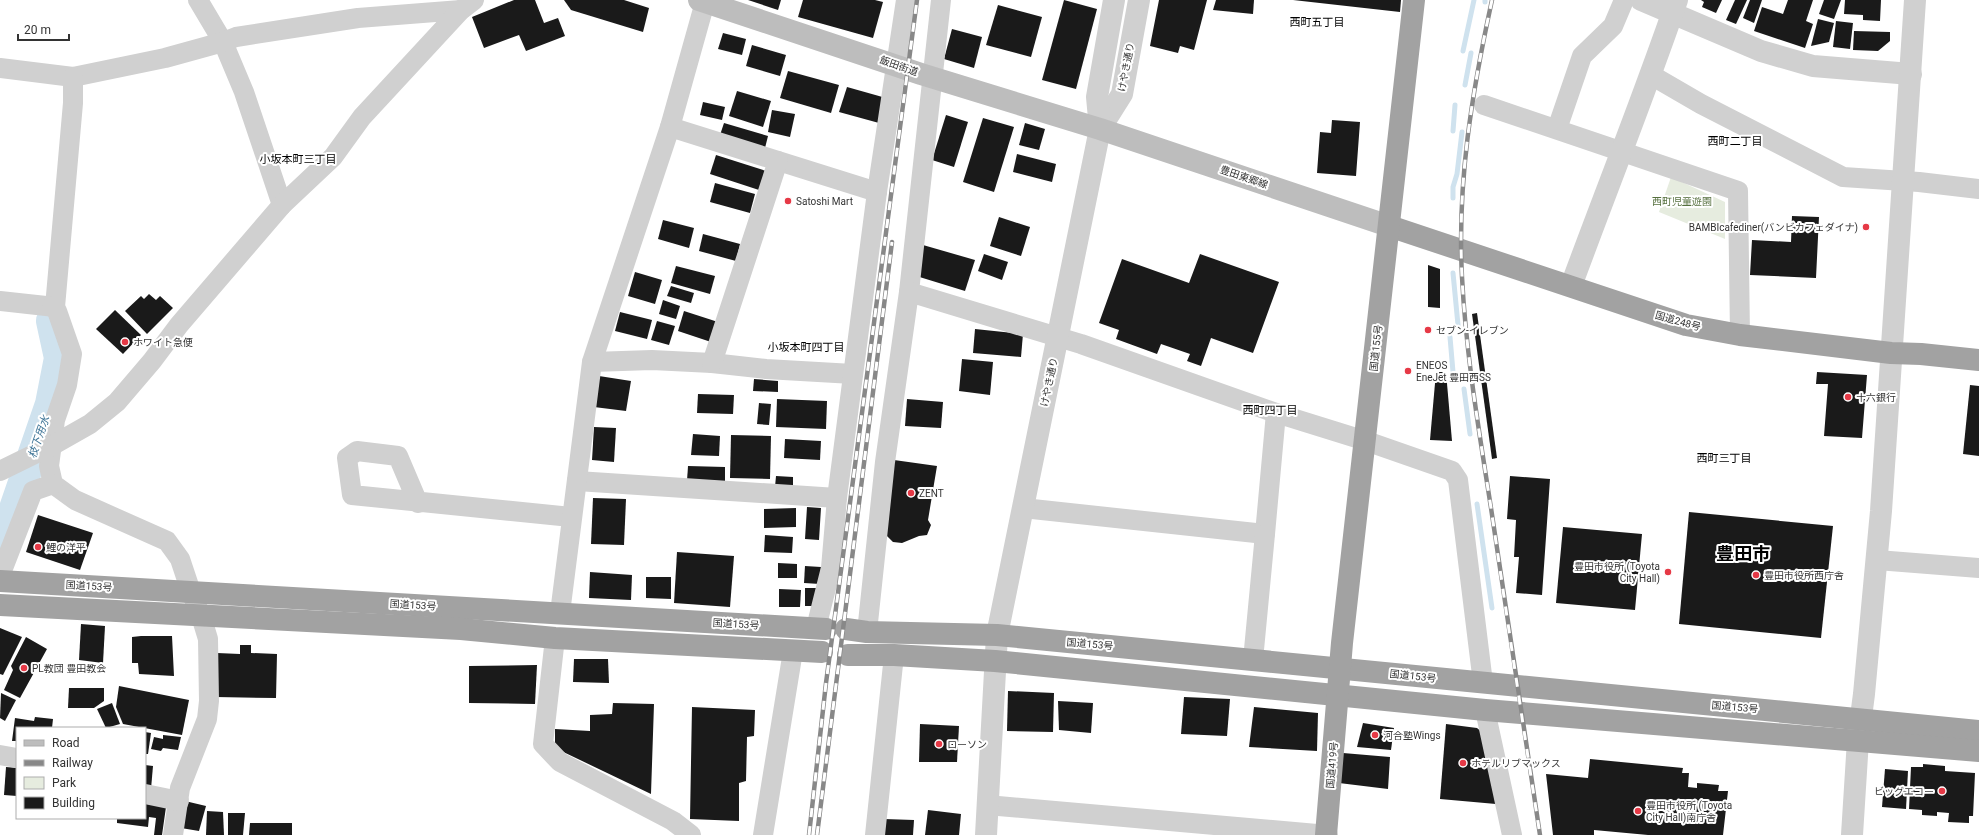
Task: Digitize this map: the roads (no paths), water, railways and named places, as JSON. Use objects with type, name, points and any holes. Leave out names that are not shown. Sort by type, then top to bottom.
[{"type":"highway","name":"国道155号","points":[[1338,696],[1342,644],[1366,441],[1414,0]]},
{"type":"highway","name":"国道248号","points":[[1389,226],[1686,325],[1740,335],[1891,353],[1921,354],[1979,360]]},
{"type":"highway","name":"国道153号","points":[[0,581],[867,632],[997,635],[1483,683],[1859,730],[1979,751]]},
{"type":"highway","points":[[0,605],[461,629],[555,638],[822,652]]},
{"type":"highway","name":"国道153号","points":[[848,655],[894,655],[995,661],[1485,710],[1859,730],[1979,731]]},
{"type":"highway","name":"国道419号","points":[[1326,835],[1338,696]]},
{"type":"main road","name":"飯田街道","points":[[703,1],[934,78],[1100,129]]},
{"type":"main road","name":"豊田東郷線","points":[[1100,129],[1389,226]]},
{"type":"street","points":[[198,0],[223,42],[244,92],[282,205]]},
{"type":"street","points":[[829,629],[831,568],[837,498],[877,192],[906,0]]},
{"type":"street","points":[[867,632],[885,462],[909,292],[934,78],[941,0]]},
{"type":"street","name":"けやき通り","points":[[986,835],[997,635],[1100,129],[1097,97],[1114,0]]},
{"type":"street","name":"けやき通り","points":[[1100,129],[1122,94],[1139,0]]},
{"type":"street","points":[[1557,129],[1582,56],[1613,26],[1624,0]]},
{"type":"street","points":[[1640,0],[1675,7],[1761,52],[1813,66],[1911,74]]},
{"type":"street","points":[[1852,835],[1859,730],[1877,560],[1915,0]]},
{"type":"street","points":[[560,613],[592,362],[670,127],[703,1]]},
{"type":"street","points":[[0,68],[73,77],[165,58],[236,37],[358,18],[467,5]]},
{"type":"street","points":[[8,465],[52,446],[90,424],[117,402],[152,361],[179,325],[282,205],[333,157],[362,117],[467,5]]},
{"type":"street","points":[[1571,286],[1621,150],[1651,75],[1675,7]]},
{"type":"street","points":[[1651,75],[1701,104],[1843,178],[1903,181],[1979,189]]},
{"type":"street","points":[[73,77],[73,103],[64,182],[62,232],[53,307],[72,354],[67,385],[55,420],[49,466],[53,484],[75,500],[167,540],[180,559],[190,592],[201,616],[208,639],[209,701],[207,719],[180,788],[173,835]]},
{"type":"street","points":[[1484,105],[1621,150],[1738,191],[1740,335]]},
{"type":"street","points":[[670,127],[877,192]]},
{"type":"street","points":[[712,363],[778,161]]},
{"type":"street","points":[[909,292],[1080,344],[1276,413],[1366,441],[1452,471],[1458,480],[1483,683]]},
{"type":"street","points":[[0,302],[53,307]]},
{"type":"street","points":[[592,362],[652,360],[853,374]]},
{"type":"street","points":[[1253,660],[1276,413]]},
{"type":"street","points":[[577,482],[837,498]]},
{"type":"street","points":[[0,576],[33,491],[53,484]]},
{"type":"street","points":[[418,503],[572,517]]},
{"type":"street","points":[[1023,508],[1265,534]]},
{"type":"street","points":[[1877,560],[1979,568]]},
{"type":"street","points":[[555,638],[543,744],[560,762],[673,821],[691,835]]},
{"type":"street","points":[[763,835],[793,651]]},
{"type":"street","points":[[875,835],[894,655]]},
{"type":"street","points":[[1485,710],[1512,835]]},
{"type":"street","points":[[0,755],[16,758]]},
{"type":"street","points":[[146,794],[179,801]]},
{"type":"street","points":[[987,806],[1147,827],[1326,835]]},
{"type":"waterway","points":[[1463,51],[1474,0]]},
{"type":"waterway","points":[[1465,85],[1471,53]]},
{"type":"waterway","points":[[1453,131],[1455,105]]},
{"type":"waterway","points":[[1453,198],[1453,187],[1457,174],[1462,132]]},
{"type":"waterway","points":[[1453,273],[1458,325]]},
{"type":"waterway","name":"枝下用水","points":[[0,549],[50,404],[59,358],[51,321]]},
{"type":"waterway","points":[[1450,337],[1453,372]]},
{"type":"waterway","points":[[1464,389],[1470,434]]},
{"type":"waterway","points":[[1477,504],[1492,608]]},
{"type":"railway","points":[[809,835],[826,683],[917,0]]},
{"type":"railway","points":[[1492,0],[1472,103],[1464,172],[1461,242],[1462,277],[1474,393],[1540,835]]},
{"type":"railway","points":[[817,835],[892,242]]},
{"type":"place","name":"Satoshi Mart","points":[[788,201]]},
{"type":"place","name":"BAMBIcafediner(バンビカフェダイナ)","points":[[1866,227]]},
{"type":"place","name":"セブン-イレブン","points":[[1428,330]]},
{"type":"place","name":"ホワイト急便","points":[[125,342]]},
{"type":"place","name":"ENEOS EneJet 豊田西SS","points":[[1408,371]]},
{"type":"place","name":"十六銀行","points":[[1848,397]]},
{"type":"place","name":"ZENT","points":[[911,493]]},
{"type":"place","name":"鯉の洋平","points":[[38,547]]},
{"type":"place","name":"豊田市役所 (Toyota City Hall)","points":[[1668,572]]},
{"type":"place","name":"豊田市役所西庁舎","points":[[1756,575]]},
{"type":"place","name":"PL教団 豊田教会","points":[[24,668]]},
{"type":"place","name":"河合塾Wings","points":[[1375,735]]},
{"type":"place","name":"ローソン","points":[[939,744]]},
{"type":"place","name":"ホテルリブマックス","points":[[1463,763]]},
{"type":"place","name":"ビッグエコー","points":[[1942,791]]},
{"type":"place","name":"豊田市役所 (Toyota City Hall)南庁舎","points":[[1638,811]]},
{"type":"district","name":"西町五丁目","points":[[1317,22]]},
{"type":"district","name":"西町二丁目","points":[[1735,141]]},
{"type":"district","name":"小坂本町三丁目","points":[[298,159]]},
{"type":"district","name":"小坂本町四丁目","points":[[806,347]]},
{"type":"district","name":"西町四丁目","points":[[1270,410]]},
{"type":"district","name":"西町三丁目","points":[[1724,458]]},
{"type":"district","name":"豊田市","points":[[1743,553]]},
{"type":"park label","name":"西町児童遊園","points":[[1682,201]]}]
